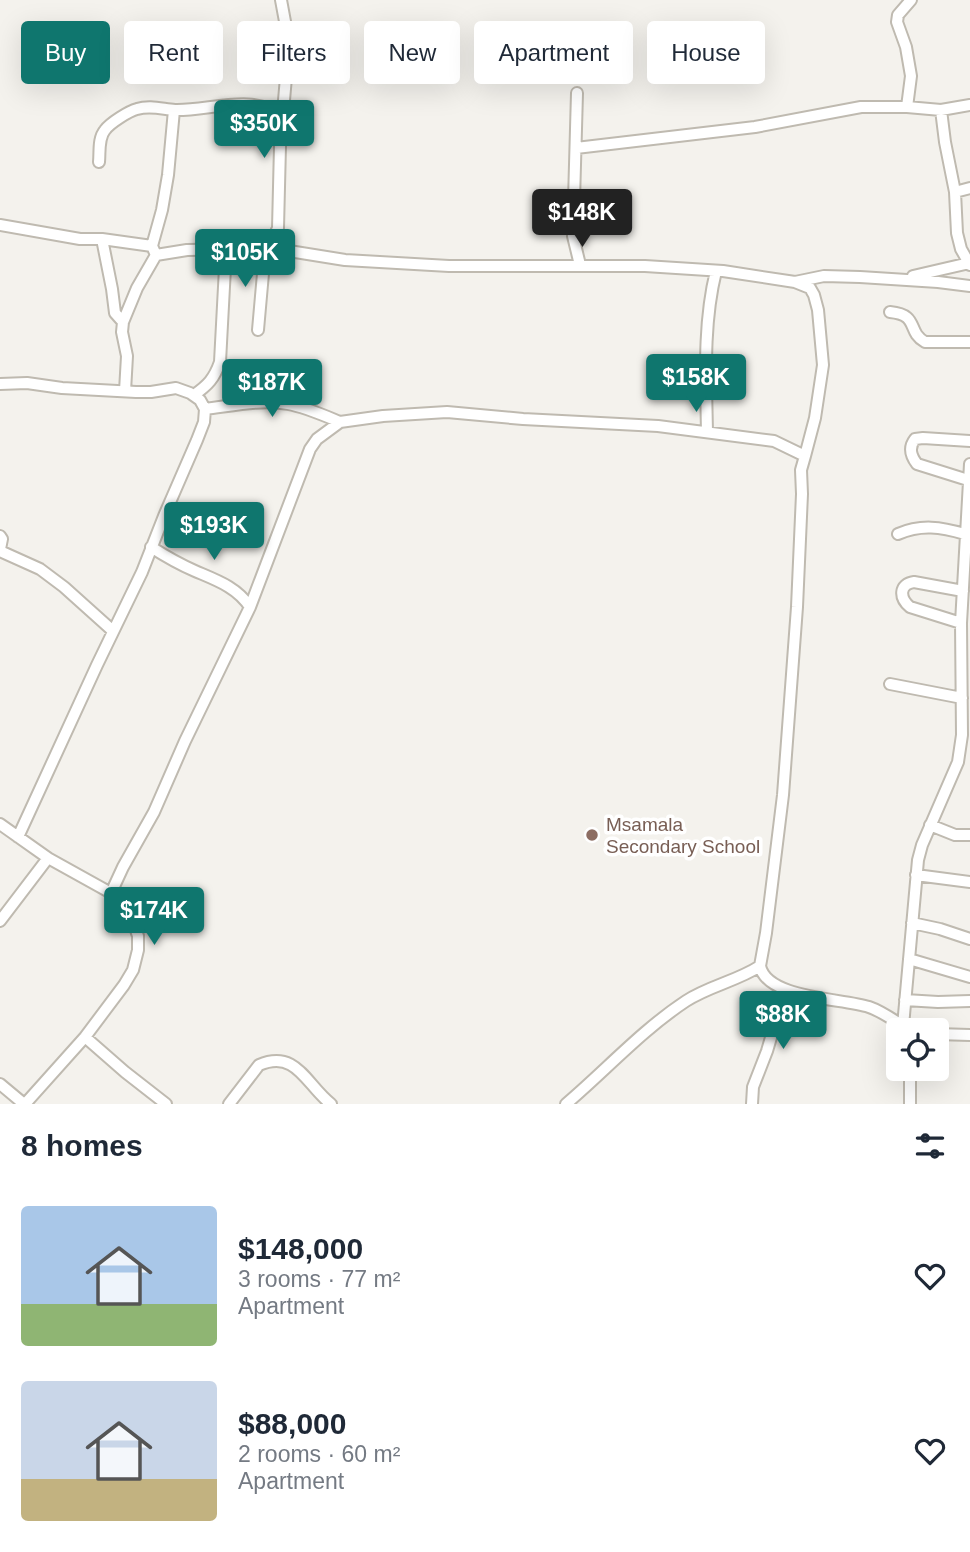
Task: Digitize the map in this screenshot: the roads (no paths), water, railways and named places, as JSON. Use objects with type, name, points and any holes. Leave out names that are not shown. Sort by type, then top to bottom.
[{"type":"street","points":[[258,330],[267,250],[278,228],[282,116],[289,43],[281,0]]},
{"type":"street","points":[[907,107],[911,76],[906,47],[897,22],[898,15],[911,0]]},
{"type":"street","points":[[577,93],[573,236],[580,265]]},
{"type":"street","points":[[99,162],[100,140],[105,130],[134,110],[148,107],[174,110],[238,104],[274,109],[282,116]]},
{"type":"street","points":[[576,148],[755,127],[861,107],[941,110],[970,105]]},
{"type":"street","points":[[125,391],[127,356],[122,332],[123,321],[154,251],[169,175],[174,110]]},
{"type":"street","points":[[904,279],[969,261],[961,249],[957,233],[955,192],[941,110]]},
{"type":"street","points":[[955,192],[970,188]]},
{"type":"street","points":[[0,225],[80,239],[102,239],[154,251],[289,251],[345,260],[449,266],[645,266],[723,271],[795,282],[810,288],[818,310],[823,365],[815,418],[801,470],[797,607],[783,795],[760,966],[761,974],[768,981],[788,992],[871,1007],[891,1018]]},
{"type":"street","points":[[102,239],[115,313],[123,321]]},
{"type":"street","points":[[194,395],[207,386],[216,374],[220,362],[226,249]]},
{"type":"street","points":[[707,432],[710,294],[716,271],[723,271]]},
{"type":"street","points":[[795,282],[824,276],[904,279],[970,286]]},
{"type":"street","points":[[890,312],[907,316],[918,338],[925,342],[970,342]]},
{"type":"street","points":[[0,384],[27,383],[62,388],[151,392],[176,388],[194,395],[205,409],[204,422],[142,572],[18,836]]},
{"type":"street","points":[[205,409],[253,403],[287,403],[340,422]]},
{"type":"street","points":[[111,893],[154,812],[250,607],[310,450],[317,439],[340,422],[447,412],[658,426],[774,441],[805,456]]},
{"type":"street","points":[[968,480],[917,464],[911,452],[911,444],[915,439],[923,438],[970,441]]},
{"type":"street","points":[[904,1018],[916,875],[922,845],[958,762],[962,735],[964,704],[961,623],[970,464]]},
{"type":"street","points":[[898,534],[926,527],[965,534]]},
{"type":"street","points":[[0,536],[0,550],[40,569],[113,631]]},
{"type":"street","points":[[151,547],[170,560],[231,587],[243,596],[250,607]]},
{"type":"street","points":[[961,623],[905,604],[902,587],[906,583],[914,582],[963,591]]},
{"type":"street","points":[[890,684],[964,704]]},
{"type":"street","points":[[0,824],[48,858],[111,893],[134,924],[138,936],[133,970],[124,985],[85,1037],[24,1104],[0,1084]]},
{"type":"street","points":[[930,825],[955,835],[970,835]]},
{"type":"street","points":[[0,921],[48,858]]},
{"type":"street","points":[[916,875],[970,882]]},
{"type":"street","points":[[912,923],[970,939]]},
{"type":"street","points":[[909,959],[970,977]]},
{"type":"street","points":[[566,1104],[650,1028],[680,1005],[708,989],[760,966]]},
{"type":"street","points":[[752,1104],[753,1087],[780,1007],[788,992]]},
{"type":"street","points":[[905,1000],[970,1001]]},
{"type":"street","points":[[949,1034],[970,1035]]},
{"type":"street","points":[[85,1037],[166,1104]]},
{"type":"street","points":[[229,1104],[259,1065],[278,1061],[298,1069],[331,1104]]},
{"type":"street","points":[[910,1081],[910,1104]]},
{"type":"place","name":"Msamala Secondary School","points":[[592,835]]}]
